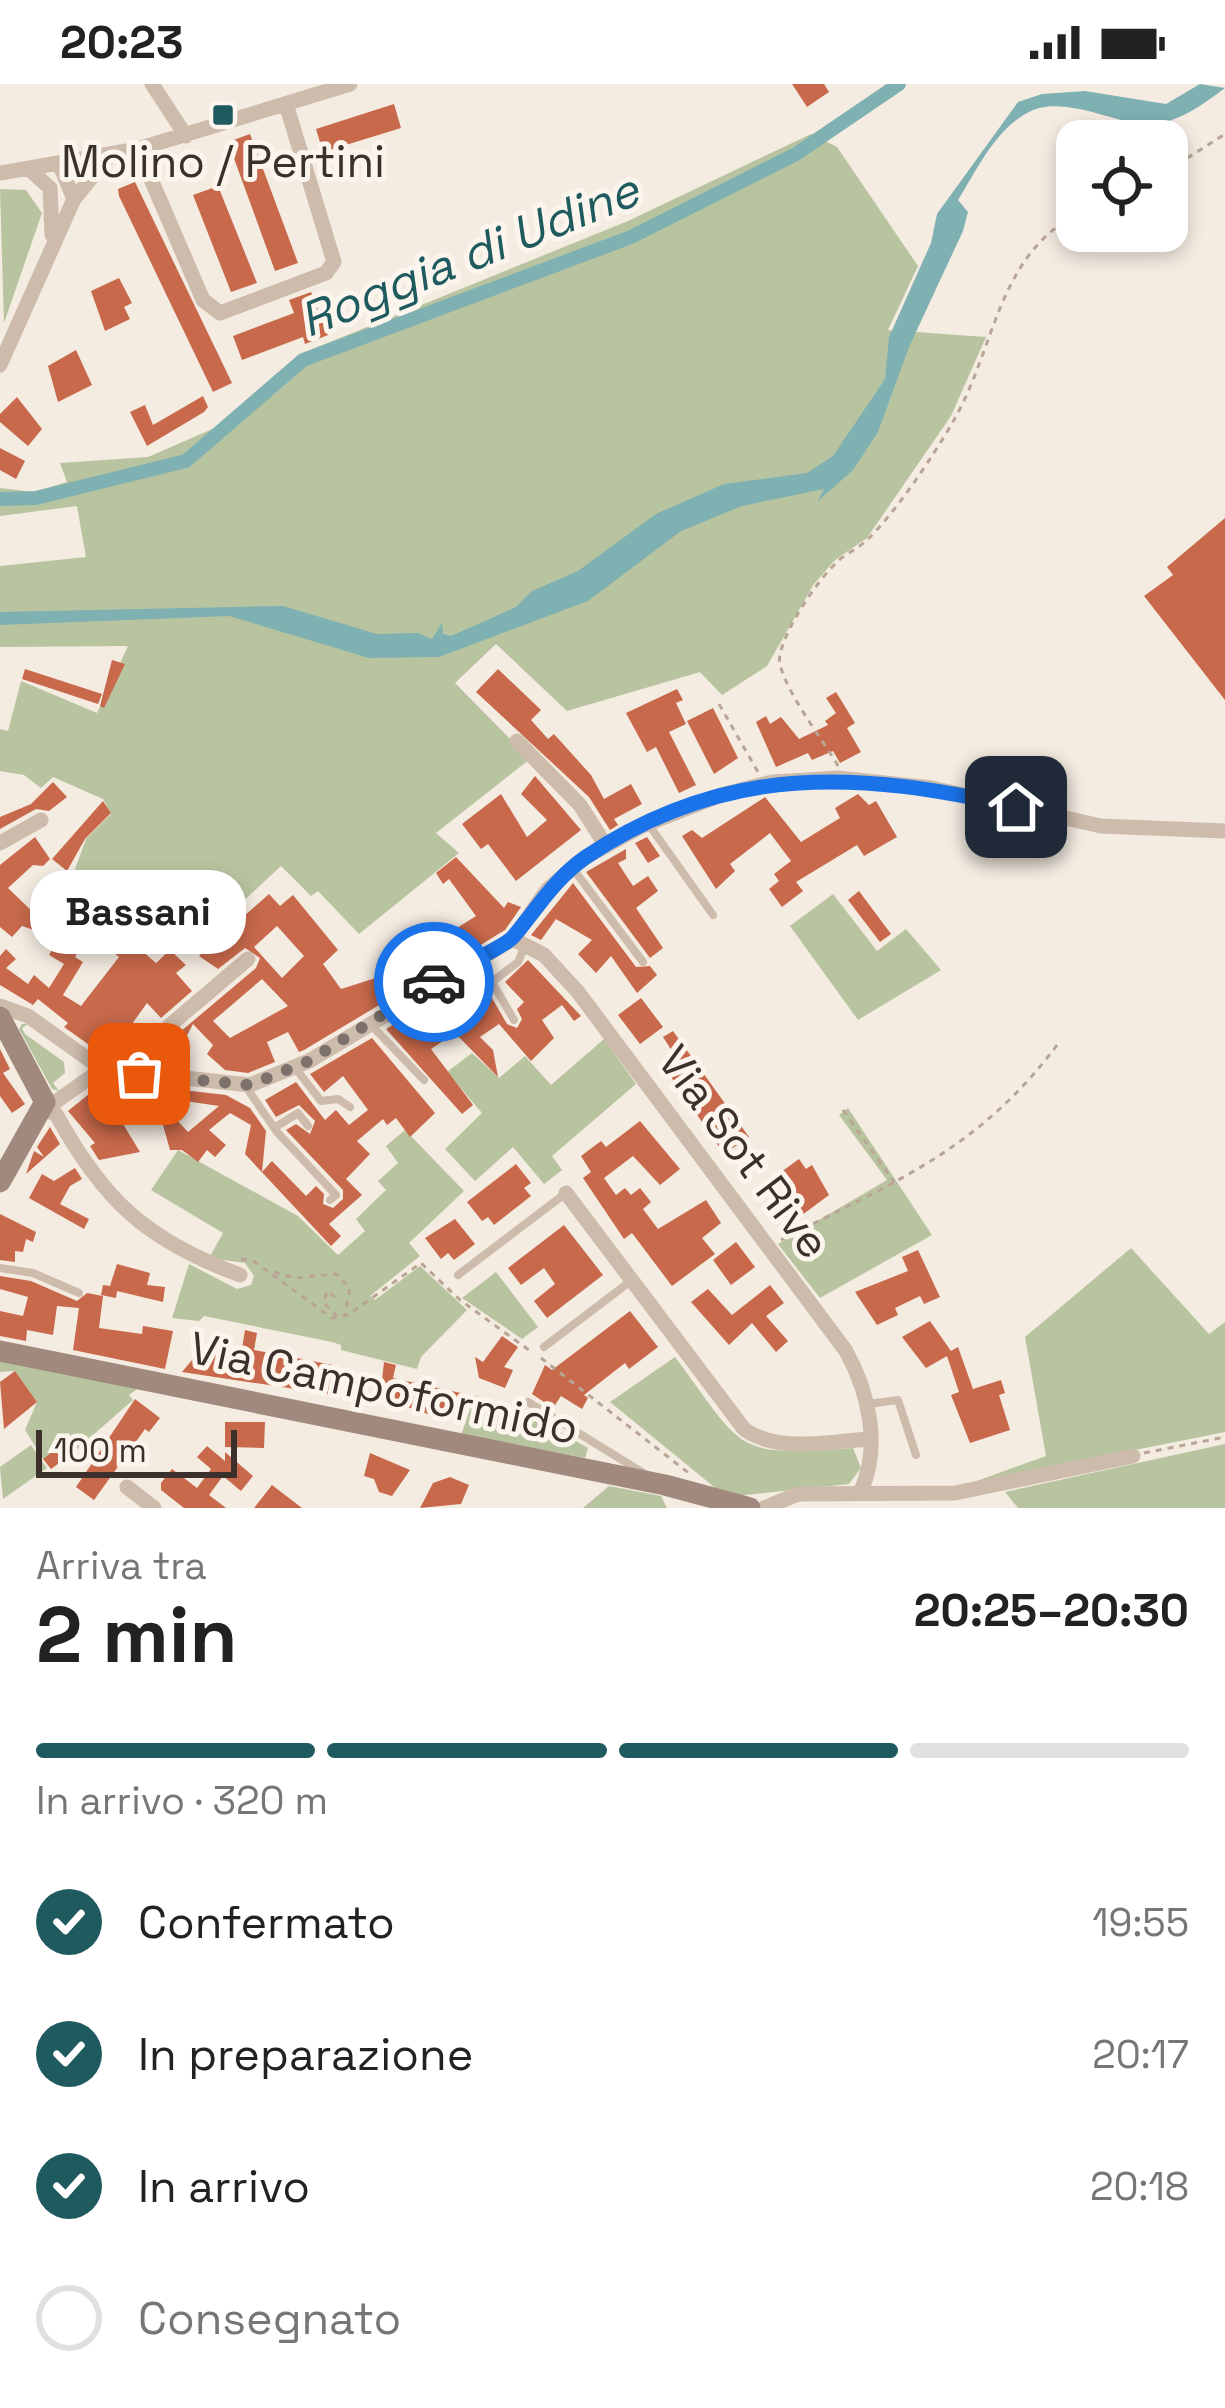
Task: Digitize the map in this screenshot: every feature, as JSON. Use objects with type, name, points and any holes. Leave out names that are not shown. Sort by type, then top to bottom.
[{"type":"main road","points":[[0,1017],[43,1092],[44,1110],[0,1182]]},
{"type":"main road","name":"Via Campoformido","points":[[0,1351],[655,1483],[692,1498],[751,1508]]},
{"type":"street","points":[[152,84],[186,136]]},
{"type":"street","points":[[0,173],[138,149],[350,84]]},
{"type":"street","points":[[138,149],[202,300],[220,313],[326,273],[334,262],[286,104]]},
{"type":"street","points":[[0,365],[52,238],[74,199],[111,154]]},
{"type":"street","points":[[59,163],[74,199]]},
{"type":"street","points":[[29,169],[50,188],[52,238]]},
{"type":"street","points":[[517,741],[580,805],[606,846]]},
{"type":"street","points":[[0,1006],[28,1016],[102,1069],[244,1085],[295,1067],[456,969],[519,942],[547,890],[606,846],[648,823],[760,785],[845,779],[932,788],[1101,826],[1225,831]]},
{"type":"street","points":[[0,843],[41,820]]},
{"type":"street","name":"Via Sot Rive","points":[[519,942],[544,955],[578,992],[846,1351],[868,1403],[871,1439],[861,1491]]},
{"type":"street","points":[[164,1076],[170,1026],[248,958]]},
{"type":"street","points":[[44,1110],[102,1069]]},
{"type":"street","points":[[44,1110],[56,1114],[89,1174],[122,1210],[236,1268]]},
{"type":"street","points":[[566,1193],[744,1429],[762,1441],[871,1439]]},
{"type":"street","points":[[764,1508],[798,1494],[955,1493],[1132,1456]]},
{"type":"street","points":[[127,1487],[154,1508]]},
{"type":"lane","points":[[648,823],[713,915]]},
{"type":"lane","points":[[573,868],[643,962]]},
{"type":"lane","points":[[514,1020],[492,982],[518,962],[519,942]]},
{"type":"lane","points":[[456,969],[479,1008]]},
{"type":"lane","points":[[370,1023],[424,1081]]},
{"type":"lane","points":[[295,1067],[321,1101],[338,1100],[350,1107]]},
{"type":"lane","points":[[244,1085],[274,1128],[336,1195],[330,1200]]},
{"type":"lane","points":[[274,1128],[298,1113],[308,1126]]},
{"type":"lane","points":[[458,1275],[566,1193]]},
{"type":"lane","points":[[0,1268],[33,1274],[79,1293]]},
{"type":"lane","points":[[544,1347],[632,1280]]},
{"type":"lane","points":[[868,1403],[898,1400],[916,1455]]},
{"type":"lane","points":[[528,1402],[632,1462],[655,1483]]},
{"type":"path","points":[[1188,158],[1225,134]]},
{"type":"path","points":[[845,779],[782,676],[779,655],[819,584],[838,561],[868,539],[953,421],[1004,308],[1014,269],[1035,243],[1056,228]]},
{"type":"path","points":[[719,704],[759,773],[760,785]]},
{"type":"path","points":[[769,1246],[894,1182],[993,1121],[1060,1041]]},
{"type":"path","points":[[843,1110],[894,1182]]},
{"type":"path","points":[[236,1268],[249,1259],[321,1314],[342,1317],[421,1263],[460,1300],[607,1405],[706,1487],[692,1498]]},
{"type":"path","points":[[267,1270],[295,1278],[336,1274],[352,1297],[342,1317]]},
{"type":"path","points":[[335,1298],[327,1291],[324,1303],[342,1317]]},
{"type":"path","points":[[1132,1456],[1225,1437]]},
{"type":"green space","points":[[811,134],[837,147],[918,266],[888,330],[986,337],[951,416],[867,538],[835,560],[814,584],[767,666],[722,695],[700,672],[567,711],[496,644],[455,683],[530,759],[436,833],[459,853],[359,934],[318,891],[311,896],[281,866],[190,951],[155,917],[141,930],[112,911],[74,872],[86,839],[111,814],[103,799],[53,777],[41,788],[24,775],[0,771],[0,729],[8,731],[21,681],[97,713],[128,646],[0,647],[0,566],[86,557],[77,506],[0,516],[0,488],[34,492],[67,482],[60,463],[148,457],[217,427],[298,355],[628,221]]},
{"type":"green space","points":[[0,189],[26,190],[42,213],[4,323]]},
{"type":"green space","points":[[833,894],[877,951],[906,929],[941,970],[858,1020],[790,926]]},
{"type":"green space","points":[[28,1024],[22,1028],[25,1034],[64,1062],[65,1073],[53,1083],[59,1091],[52,1089],[19,1029]]},
{"type":"green space","points":[[604,1039],[636,1084],[552,1156],[562,1170],[544,1184],[513,1147],[475,1181],[445,1149],[482,1113],[447,1072],[472,1053],[499,1078],[525,1056],[551,1085]]},
{"type":"green space","points":[[848,1108],[932,1235],[820,1298],[778,1244],[887,1180],[839,1115]]},
{"type":"green space","points":[[405,1130],[464,1191],[409,1243],[420,1256],[370,1296],[375,1300],[420,1266],[467,1310],[421,1357],[417,1369],[341,1350],[341,1345],[332,1342],[204,1316],[199,1321],[172,1318],[189,1264],[237,1289],[251,1285],[254,1276],[245,1263],[209,1258],[223,1233],[151,1190],[178,1150],[298,1216],[338,1255],[365,1231],[356,1219],[386,1190],[378,1181],[398,1163],[386,1146]]},
{"type":"green space","points":[[1131,1248],[1209,1334],[1225,1322],[1225,1432],[974,1482],[1046,1456],[1025,1337]]},
{"type":"green space","points":[[496,1272],[538,1327],[522,1339],[462,1298]]},
{"type":"green space","points":[[675,1357],[715,1412],[745,1441],[784,1451],[853,1448],[861,1468],[849,1484],[736,1496],[719,1491],[610,1402]]},
{"type":"green space","points":[[0,1360],[137,1389],[129,1395],[133,1400],[70,1455],[63,1445],[43,1459],[25,1430],[37,1402],[15,1371],[0,1372]]},
{"type":"green space","points":[[475,1395],[532,1416],[588,1448],[585,1458],[461,1435]]},
{"type":"green space","points":[[1225,1444],[1225,1508],[1018,1508],[1005,1492]]},
{"type":"green space","points":[[31,1445],[47,1468],[3,1499],[0,1467]]},
{"type":"green space","points":[[609,1486],[661,1496],[667,1508],[583,1508]]},
{"type":"water","points":[[1200,84],[1225,88],[1172,120],[1124,120],[1058,106],[1029,112],[1006,129],[958,200],[968,212],[963,231],[909,347],[878,432],[853,470],[818,501],[824,489],[742,506],[681,531],[588,601],[439,657],[369,658],[229,616],[0,625],[0,612],[283,606],[377,634],[418,633],[432,639],[442,623],[443,634],[451,636],[516,607],[532,591],[578,571],[656,514],[724,484],[807,473],[833,456],[885,379],[889,337],[931,243],[937,214],[1018,102],[1042,94],[1085,91],[1166,104]]},
{"type":"building","points":[[792,84],[824,84],[829,92],[807,107]]},
{"type":"building","points":[[394,104],[401,128],[323,152],[316,129]]},
{"type":"building","points":[[250,134],[298,263],[275,271],[228,142]]},
{"type":"building","points":[[135,182],[232,383],[213,392],[119,196],[118,189]]},
{"type":"building","points":[[218,186],[257,283],[231,292],[193,195]]},
{"type":"building","points":[[119,278],[132,303],[124,307],[130,319],[105,331],[91,291]]},
{"type":"building","points":[[311,292],[328,335],[305,344],[303,337],[242,360],[233,336],[294,313],[289,300]]},
{"type":"building","points":[[76,350],[92,385],[58,402],[48,366]]},
{"type":"building","points":[[203,396],[208,407],[204,412],[147,446],[130,412],[145,405],[153,425]]},
{"type":"building","points":[[17,397],[42,429],[28,446],[0,422],[0,414]]},
{"type":"building","points":[[0,448],[25,461],[16,479],[0,470]]},
{"type":"building","points":[[1225,518],[1225,700],[1144,596],[1173,575],[1167,567]]},
{"type":"building","points":[[112,660],[125,664],[104,708],[100,706]]},
{"type":"building","points":[[25,669],[102,694],[98,704],[22,679]]},
{"type":"building","points":[[498,669],[541,710],[531,720],[548,739],[554,734],[591,775],[604,799],[631,784],[642,804],[614,819],[618,825],[610,830],[589,797],[476,692]]},
{"type":"building","points":[[677,689],[683,700],[676,703],[686,724],[669,732],[696,785],[679,793],[656,747],[647,752],[626,713]]},
{"type":"building","points":[[836,692],[855,723],[847,728],[861,752],[840,763],[833,751],[812,760],[808,753],[776,767],[756,722],[766,716],[770,724],[781,717],[799,739],[828,725],[825,721],[836,713],[826,698]]},
{"type":"building","points":[[713,708],[738,758],[714,774],[687,721]]},
{"type":"building","points":[[535,776],[581,830],[516,881],[488,844],[481,849],[462,824],[501,794],[527,837],[547,820],[521,794]]},
{"type":"building","points":[[53,782],[67,797],[49,811],[36,809],[0,829],[0,817],[31,804]]},
{"type":"building","points":[[858,794],[869,805],[876,801],[897,837],[864,856],[857,845],[796,882],[803,891],[782,907],[769,889],[779,881],[774,874],[791,861],[770,833],[730,864],[735,871],[716,889],[682,836],[692,830],[702,838],[765,797],[801,842],[840,818],[835,808]]},
{"type":"building","points":[[103,801],[111,813],[85,839],[67,871],[52,859]]},
{"type":"building","points":[[35,837],[50,859],[43,866],[33,865],[8,888],[37,916],[57,884],[79,901],[69,918],[62,913],[51,936],[22,926],[12,937],[0,927],[0,865]]},
{"type":"building","points":[[647,837],[660,856],[648,863],[635,843]]},
{"type":"building","points":[[626,849],[626,859],[618,863],[633,886],[648,876],[658,891],[636,908],[663,948],[650,958],[586,872]]},
{"type":"building","points":[[456,857],[504,908],[508,902],[521,907],[505,930],[474,949],[468,943],[457,958],[454,951],[417,973],[421,980],[304,1050],[299,1052],[288,1032],[267,1042],[275,1062],[248,1073],[225,1070],[207,1054],[213,1045],[193,1024],[178,1053],[180,1032],[256,968],[260,958],[245,948],[218,969],[199,956],[269,894],[280,906],[293,895],[338,950],[323,964],[341,989],[398,971],[388,958],[416,939],[419,942],[442,929],[446,935],[476,916],[449,879],[443,884],[436,873]],"holes":[[[277,926],[304,956],[282,978],[254,947]],[[262,979],[288,1006],[230,1038],[213,1021]]]},
{"type":"building","points":[[573,883],[636,967],[650,966],[657,975],[637,993],[611,956],[596,973],[578,954],[592,940],[556,919],[541,940],[531,935]]},
{"type":"building","points":[[859,891],[891,934],[880,942],[848,900]]},
{"type":"building","points":[[98,913],[156,963],[170,950],[186,965],[176,973],[192,991],[161,1018],[147,1003],[122,1038],[154,1055],[153,1062],[106,1057],[64,1027],[68,1023],[38,999],[33,1005],[0,985],[0,956],[6,949],[16,959],[6,968],[28,984],[34,975],[49,988],[64,964],[49,955],[58,940],[78,952],[75,957],[83,962],[63,995],[81,1006],[119,957],[85,929]]},
{"type":"building","points":[[528,960],[581,1016],[574,1021],[562,1005],[542,1020],[554,1038],[531,1061],[499,1024],[480,1037],[493,1050],[498,1077],[455,1033],[431,1049],[473,1105],[462,1114],[386,1029],[457,987],[460,992],[442,1003],[461,1028],[484,1014],[487,1005],[471,978],[478,974],[507,1024],[517,1028],[522,1019],[517,1009],[524,1002],[505,982]]},
{"type":"building","points":[[641,998],[663,1027],[640,1044],[618,1015]]},
{"type":"building","points":[[673,1031],[749,1137],[724,1154],[665,1068],[677,1059],[663,1037]]},
{"type":"building","points":[[372,1038],[435,1113],[410,1137],[396,1118],[387,1125],[383,1119],[357,1141],[370,1154],[346,1179],[362,1195],[329,1224],[341,1236],[331,1246],[245,1154],[251,1125],[230,1113],[209,1130],[226,1145],[215,1157],[207,1150],[198,1162],[182,1150],[170,1150],[163,1125],[176,1119],[188,1132],[219,1106],[172,1099],[174,1112],[150,1111],[150,1103],[106,1096],[140,1152],[99,1160],[90,1146],[95,1143],[68,1111],[105,1081],[226,1095],[250,1108],[266,1131],[262,1172],[272,1161],[306,1196],[316,1186],[324,1194],[323,1204],[333,1208],[343,1199],[343,1190],[286,1130],[296,1124],[310,1134],[315,1121],[299,1105],[276,1117],[265,1100],[296,1082],[325,1120],[336,1110],[349,1125],[368,1110],[343,1076],[324,1092],[310,1074]]},
{"type":"building","points":[[0,1049],[10,1069],[3,1073],[25,1104],[12,1113],[0,1096]]},
{"type":"building","points":[[640,1121],[680,1169],[660,1185],[633,1156],[604,1178],[616,1195],[625,1188],[631,1195],[640,1188],[651,1202],[643,1209],[658,1229],[706,1200],[721,1223],[702,1238],[715,1254],[672,1286],[632,1233],[624,1239],[583,1178],[591,1172],[581,1156],[601,1141],[606,1147]]},
{"type":"building","points":[[50,1127],[60,1144],[26,1174],[34,1151],[44,1157],[37,1147]]},
{"type":"building","points":[[799,1159],[806,1169],[812,1165],[829,1195],[798,1218],[787,1203],[794,1198],[777,1175]]},
{"type":"building","points":[[516,1164],[531,1183],[524,1188],[531,1196],[494,1225],[488,1217],[482,1221],[467,1202]]},
{"type":"building","points":[[75,1168],[82,1179],[70,1186],[60,1204],[89,1219],[84,1229],[29,1198],[42,1174],[54,1181]]},
{"type":"building","points":[[0,1214],[36,1232],[33,1242],[26,1239],[23,1252],[15,1251],[15,1262],[0,1260]]},
{"type":"building","points":[[455,1219],[475,1244],[454,1260],[448,1253],[441,1259],[425,1238]]},
{"type":"building","points":[[564,1225],[603,1275],[547,1318],[534,1301],[555,1284],[544,1268],[521,1285],[508,1268]]},
{"type":"building","points":[[736,1242],[755,1267],[731,1285],[713,1260]]},
{"type":"building","points":[[918,1250],[940,1297],[924,1304],[920,1296],[895,1308],[898,1315],[877,1325],[855,1292],[908,1271],[902,1257]]},
{"type":"building","points":[[117,1264],[150,1273],[147,1285],[165,1287],[163,1302],[117,1291],[116,1298],[101,1295],[103,1285],[110,1286]]},
{"type":"building","points":[[0,1276],[31,1281],[77,1301],[87,1293],[103,1296],[99,1328],[142,1334],[143,1326],[173,1331],[165,1369],[73,1350],[79,1308],[57,1306],[53,1335],[27,1330],[26,1341],[0,1336],[0,1311],[23,1316],[28,1297],[0,1289]]},
{"type":"building","points":[[770,1285],[784,1303],[766,1316],[788,1341],[776,1352],[752,1323],[729,1345],[691,1302],[708,1289],[732,1315]]},
{"type":"building","points":[[630,1311],[658,1347],[629,1369],[625,1363],[584,1395],[588,1398],[582,1409],[561,1396],[553,1408],[532,1394],[545,1365],[552,1370]]},
{"type":"building","points":[[930,1321],[951,1351],[958,1347],[973,1389],[1001,1380],[1005,1393],[999,1395],[1010,1430],[970,1443],[951,1395],[959,1392],[947,1356],[926,1368],[902,1337]]},
{"type":"building","points":[[245,1330],[257,1333],[254,1350],[333,1365],[328,1394],[182,1372],[202,1348],[241,1355]]},
{"type":"building","points":[[502,1336],[518,1347],[504,1367],[513,1370],[505,1388],[479,1378],[475,1357],[483,1362]]},
{"type":"building","points":[[384,1362],[396,1365],[393,1378],[465,1394],[463,1409],[446,1406],[443,1419],[380,1398]]},
{"type":"building","points":[[15,1371],[37,1402],[4,1429],[0,1382]]},
{"type":"building","points":[[135,1399],[160,1418],[149,1432],[145,1429],[94,1500],[76,1487]]},
{"type":"building","points":[[225,1422],[265,1422],[264,1448],[225,1447]]},
{"type":"building","points":[[63,1444],[70,1455],[51,1469],[43,1459]]},
{"type":"building","points":[[207,1446],[225,1461],[225,1452],[253,1476],[241,1491],[223,1476],[209,1495],[226,1508],[184,1508],[161,1490],[161,1483],[172,1469],[197,1488],[211,1469],[197,1457]]},
{"type":"building","points":[[370,1453],[410,1470],[392,1496],[379,1492],[374,1479],[364,1476]]},
{"type":"building","points":[[450,1477],[469,1485],[461,1504],[420,1508],[433,1483]]},
{"type":"building","points":[[272,1485],[302,1508],[254,1508]]},
{"type":"waterway","name":"Roggia di Udine","points":[[0,499],[36,498],[186,461],[303,360],[631,237],[796,154],[899,84]]},
{"type":"way so far","points":[[139,1074],[250,1085],[309,1061],[434,982]]},
{"type":"place","name":"Molino / Pertini","points":[[223,115]]},
{"type":"place","name":"Bassani","points":[[139,1074]]},
{"type":"route","points":[[434,982],[513,939],[547,890],[584,858],[642,826],[722,795],[772,782],[839,778],[932,788],[1016,807]]}]
